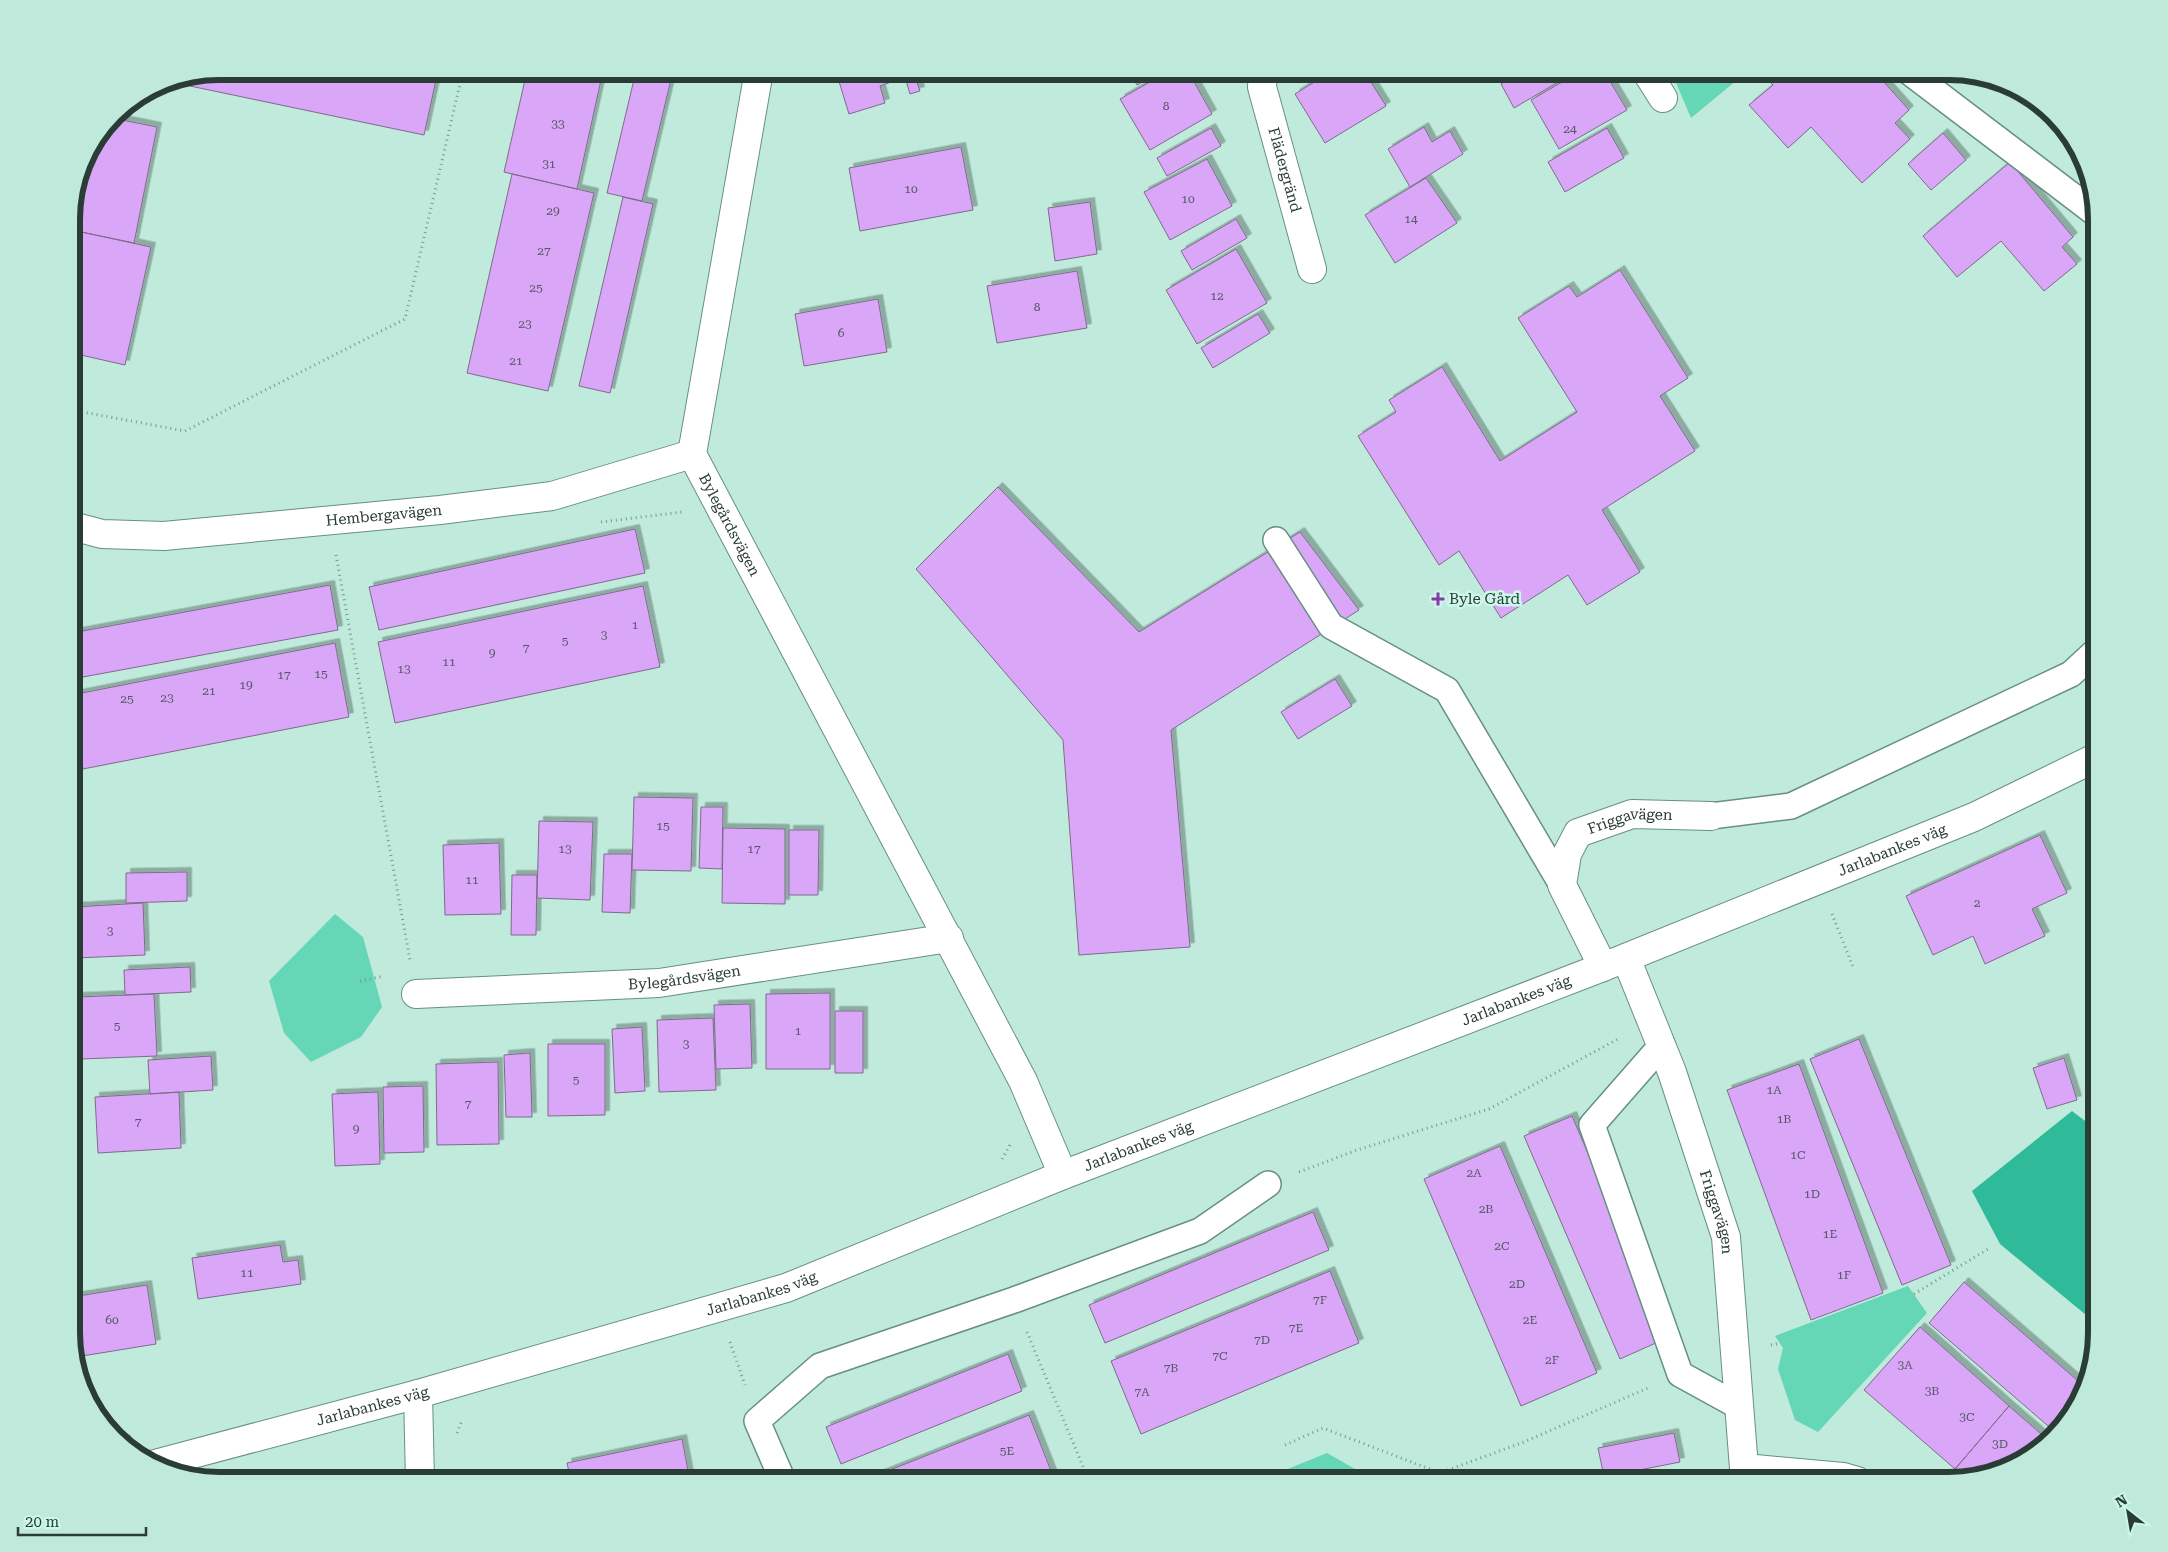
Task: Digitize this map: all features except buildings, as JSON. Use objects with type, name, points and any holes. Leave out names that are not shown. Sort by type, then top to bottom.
[{"type":"street","points":[[692,454],[757,80]]},
{"type":"street","name":"Flädergränd","points":[[1262,80],[1262,87],[1312,269]]},
{"type":"street","points":[[1652,80],[1663,98]]},
{"type":"street","name":"Hembergavägen","points":[[80,528],[102,534],[164,536],[440,510],[552,496],[692,454]]},
{"type":"street","name":"Bylegårdsvägen","points":[[692,454],[949,938],[1022,1081],[1062,1175]]},
{"type":"street","name":"Jarlabankes väg","points":[[165,1461],[418,1394],[786,1288],[1062,1175],[1614,963],[1974,817],[2088,761]]},
{"type":"street","name":"Friggavägen","points":[[1711,816],[1632,814],[1578,832],[1567,854],[1562,885],[1614,963],[1657,1033],[1672,1072],[1726,1237],[1745,1472]]},
{"type":"street","name":"Bylegårdsvägen","points":[[425,994],[659,982],[949,938]]},
{"type":"street","points":[[418,1394],[420,1472]]},
{"type":"lane","points":[[1920,80],[2087,207]]},
{"type":"lane","points":[[1276,540],[1331,626],[1447,690],[1562,885]]},
{"type":"lane","points":[[1711,816],[1790,806],[2071,674],[2088,658]]},
{"type":"lane","points":[[1657,1033],[1592,1125],[1680,1374],[1740,1407]]},
{"type":"lane","points":[[779,1472],[758,1421],[820,1366],[1014,1300],[1200,1231],[1268,1184]]},
{"type":"path","points":[[80,412],[184,431],[405,319],[461,80]]},
{"type":"path","points":[[592,523],[687,511]]},
{"type":"path","points":[[328,555],[346,553]]},
{"type":"path","points":[[336,554],[412,970],[425,994]]},
{"type":"path","points":[[1832,912],[1853,966]]},
{"type":"path","points":[[1268,1184],[1357,1150],[1488,1109],[1657,1033]]},
{"type":"path","points":[[999,1164],[1014,1138]]},
{"type":"path","points":[[1914,1294],[1988,1249]]},
{"type":"path","points":[[1014,1300],[1086,1472]]},
{"type":"path","points":[[728,1336],[758,1421]]},
{"type":"path","points":[[1443,1472],[1524,1442],[1680,1374]]},
{"type":"path","points":[[1285,1445],[1323,1428],[1437,1472]]},
{"type":"green space","points":[[1675,80],[1737,80],[1691,118]]},
{"type":"green space","points":[[335,914],[363,937],[382,1007],[361,1037],[311,1062],[284,1033],[269,981]]},
{"type":"green space","points":[[2072,1111],[2088,1123],[2088,1317],[2000,1244],[1972,1191]]},
{"type":"green space","points":[[1908,1286],[1927,1313],[1818,1432],[1795,1420],[1778,1369],[1783,1348],[1775,1336]]},
{"type":"green space","points":[[1327,1453],[1360,1472],[1280,1472]]},
{"type":"place","name":"Byle Gård","points":[[1438,599]]}]
